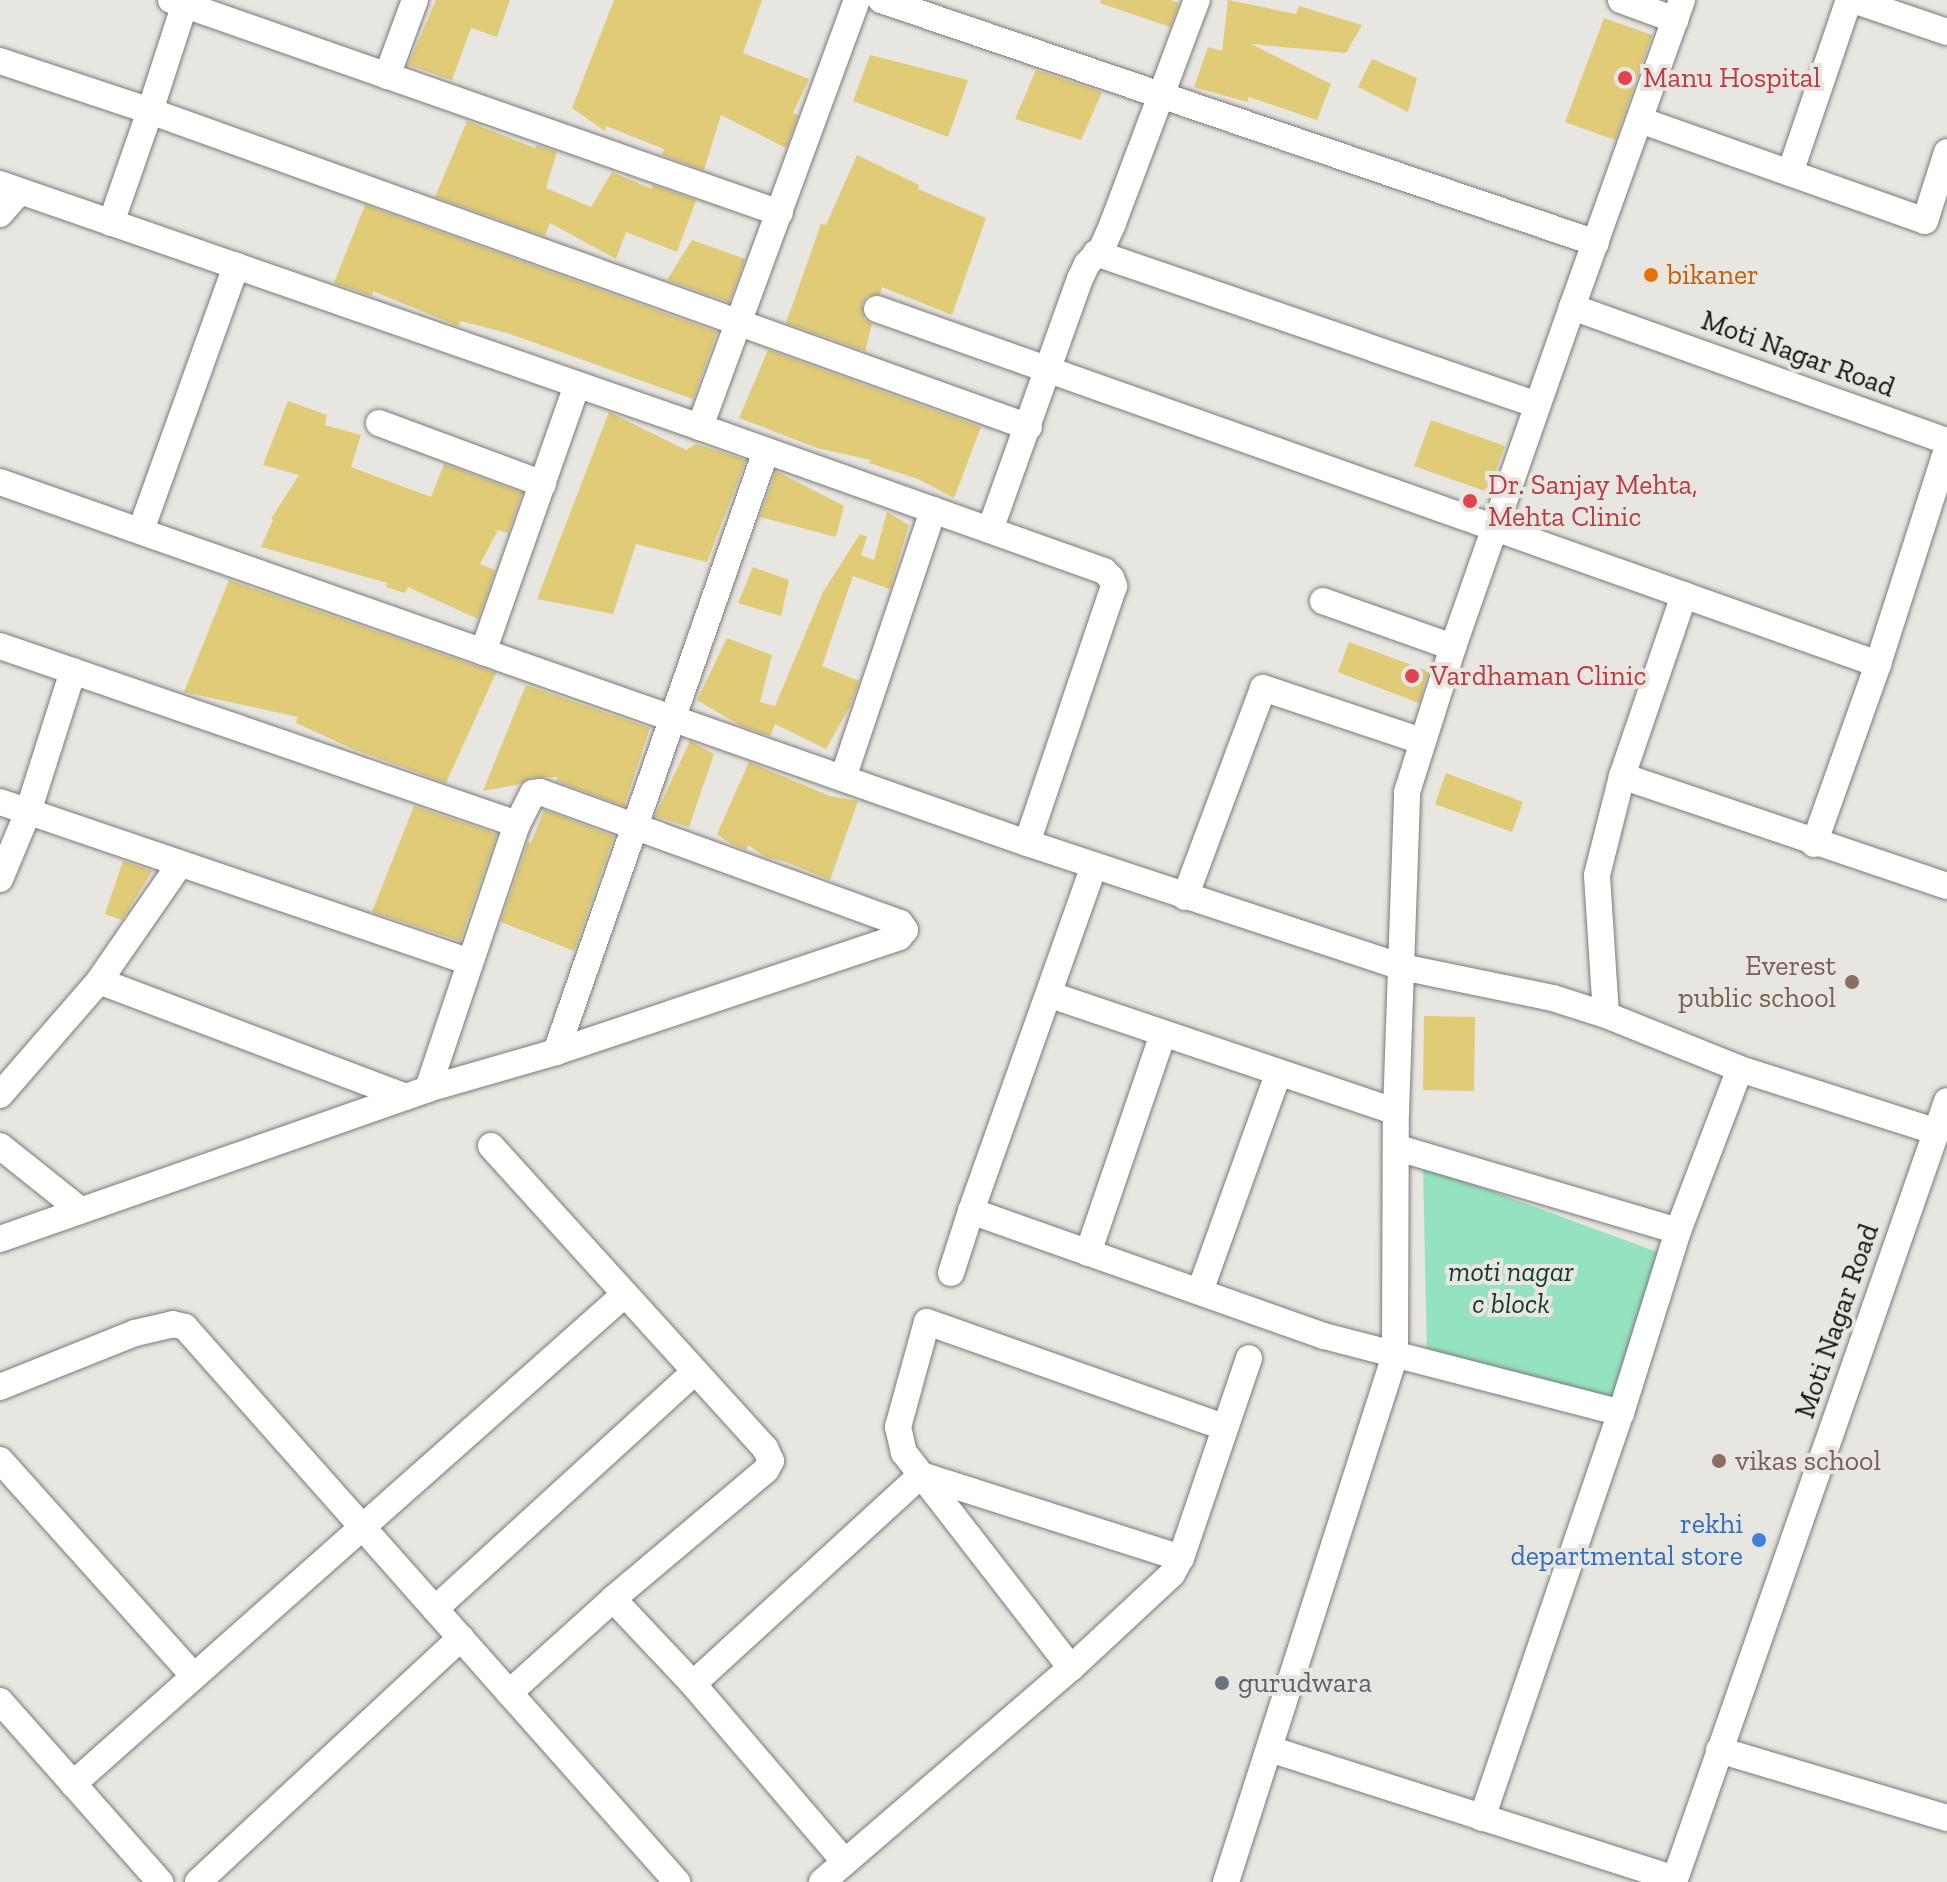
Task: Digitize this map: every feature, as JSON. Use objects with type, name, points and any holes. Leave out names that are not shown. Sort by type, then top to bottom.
[{"type":"street","points":[[387,76],[415,0]]},
{"type":"street","points":[[700,427],[857,0]]},
{"type":"street","points":[[881,0],[1596,243]]},
{"type":"street","points":[[990,530],[1080,279],[1113,223],[1197,0]]},
{"type":"street","points":[[1226,1882],[1395,1355],[1396,1112],[1402,967],[1403,819],[1421,741],[1678,10],[1621,0]]},
{"type":"street","points":[[1790,173],[1851,0],[1947,32]]},
{"type":"street","points":[[111,223],[150,111],[181,1],[780,213]]},
{"type":"street","points":[[0,61],[150,111],[1029,427]]},
{"type":"street","points":[[1640,120],[1936,225],[1947,152]]},
{"type":"street","points":[[0,214],[10,188],[700,427],[1104,571],[1114,586],[1027,843]]},
{"type":"street","points":[[1096,253],[1538,405]]},
{"type":"street","points":[[141,530],[236,266]]},
{"type":"street","name":"Moti Nagar Road","points":[[1572,307],[1947,441]]},
{"type":"street","points":[[877,309],[1878,664]]},
{"type":"street","points":[[483,652],[577,385]]},
{"type":"street","points":[[379,423],[543,484]]},
{"type":"street","points":[[1814,844],[1878,664],[1947,449]]},
{"type":"street","points":[[556,1052],[670,718],[766,451]]},
{"type":"street","points":[[0,482],[1185,897],[1402,967],[1553,998],[1606,1015],[1740,1069],[1937,1132]]},
{"type":"street","points":[[843,778],[933,510]]},
{"type":"street","points":[[1606,1015],[1597,875],[1622,776],[1684,595]]},
{"type":"street","points":[[1323,601],[1453,647]]},
{"type":"street","points":[[0,646],[517,824]]},
{"type":"street","points":[[0,879],[28,812],[73,671]]},
{"type":"street","points":[[1185,897],[1263,688],[1269,687],[1421,741]]},
{"type":"street","points":[[1622,776],[1814,844],[1947,886]]},
{"type":"street","points":[[0,1239],[417,1093],[556,1052],[904,934],[900,923],[540,792],[527,799],[470,962],[417,1093]]},
{"type":"street","points":[[0,802],[470,962]]},
{"type":"street","points":[[0,1095],[99,981],[180,864]]},
{"type":"street","points":[[951,1273],[1094,866]]},
{"type":"street","points":[[99,981],[417,1093]]},
{"type":"street","points":[[1051,995],[1396,1112]]},
{"type":"street","points":[[1088,1253],[1163,1034]]},
{"type":"street","points":[[1482,1818],[1621,1413],[1678,1231],[1740,1069]]},
{"type":"street","points":[[1200,1291],[1278,1074]]},
{"type":"street","name":"Moti Nagar Road","points":[[1674,1881],[1947,1101]]},
{"type":"street","points":[[0,1146],[79,1209]]},
{"type":"street","points":[[491,1146],[765,1448],[771,1461],[766,1470],[613,1599],[509,1693]]},
{"type":"street","points":[[1398,1148],[1678,1231]]},
{"type":"street","points":[[971,1211],[1312,1332],[1621,1413]]},
{"type":"street","points":[[73,1784],[624,1295]]},
{"type":"street","points":[[1071,1668],[904,1453],[898,1427],[927,1322],[1223,1427]]},
{"type":"street","points":[[0,1387],[135,1333],[173,1324],[185,1327],[677,1882]]},
{"type":"street","points":[[822,1882],[1071,1668],[1172,1574],[1181,1558],[1223,1427],[1249,1358]]},
{"type":"street","points":[[435,1609],[695,1372]]},
{"type":"street","points":[[0,1460],[194,1676]]},
{"type":"street","points":[[921,1475],[1181,1558]]},
{"type":"street","points":[[693,1684],[921,1475]]},
{"type":"street","points":[[613,1599],[693,1684],[845,1862]]},
{"type":"street","points":[[198,1882],[461,1638]]},
{"type":"street","points":[[0,1701],[160,1882]]},
{"type":"street","points":[[1270,1749],[1674,1881]]},
{"type":"street","points":[[1719,1750],[1947,1818]]},
{"type":"green space","name":"moti nagar c block","points":[[1423,1166],[1668,1256],[1623,1403],[1427,1355]]},
{"type":"building","points":[[436,0],[510,0],[497,37],[471,28],[452,80],[408,65]]},
{"type":"building","points":[[614,0],[762,0],[743,53],[809,79],[793,113],[798,115],[786,148],[721,115],[704,170],[662,155],[664,149],[606,126],[605,131],[572,108]]},
{"type":"building","points":[[1101,0],[1170,0],[1179,3],[1170,27],[1100,3]]},
{"type":"building","points":[[1228,0],[1296,14],[1299,6],[1362,25],[1346,53],[1251,44],[1331,84],[1317,120],[1249,97],[1247,102],[1194,87],[1208,47],[1222,51]]},
{"type":"building","points":[[1604,18],[1652,35],[1615,140],[1565,122]]},
{"type":"building","points":[[870,55],[968,80],[948,137],[853,101]]},
{"type":"building","points":[[1372,59],[1417,78],[1408,112],[1358,87]]},
{"type":"building","points":[[1036,70],[1102,92],[1081,140],[1015,119]]},
{"type":"building","points":[[467,121],[535,148],[536,145],[557,152],[546,188],[591,207],[612,172],[652,189],[652,185],[696,200],[677,252],[626,232],[616,259],[550,223],[545,236],[435,197]]},
{"type":"building","points":[[857,155],[919,185],[918,189],[986,218],[952,315],[882,287],[880,294],[867,296],[862,304],[864,319],[872,324],[865,351],[786,323],[821,224],[826,225]]},
{"type":"building","points":[[365,205],[717,332],[693,399],[507,333],[461,321],[458,326],[373,291],[372,296],[334,283]]},
{"type":"building","points":[[692,240],[745,259],[729,302],[667,280]]},
{"type":"building","points":[[768,350],[981,427],[954,498],[918,479],[869,463],[871,460],[817,448],[739,418]]},
{"type":"building","points":[[288,401],[327,415],[325,425],[361,435],[351,467],[431,497],[444,464],[522,493],[508,533],[498,530],[480,564],[495,570],[478,619],[408,587],[405,593],[386,587],[387,583],[261,547],[271,519],[299,475],[263,465]]},
{"type":"building","points":[[609,412],[686,450],[696,444],[746,460],[707,562],[636,544],[613,614],[537,599]]},
{"type":"building","points":[[1431,420],[1505,446],[1488,492],[1414,466]]},
{"type":"building","points":[[776,471],[844,506],[836,537],[760,517]]},
{"type":"building","points":[[887,512],[909,525],[890,589],[853,576],[822,666],[859,681],[850,706],[826,749],[775,724],[770,736],[741,726],[697,700],[727,638],[772,655],[760,702],[775,706],[823,592],[860,534],[867,537],[861,555],[874,560]]},
{"type":"building","points":[[753,567],[789,580],[781,616],[738,603]]},
{"type":"building","points":[[229,580],[496,673],[446,783],[353,749],[296,723],[298,717],[184,692]]},
{"type":"building","points":[[1349,642],[1428,671],[1419,703],[1338,672]]},
{"type":"building","points":[[526,685],[650,728],[624,806],[556,781],[558,777],[531,777],[520,784],[483,791]]},
{"type":"building","points":[[690,741],[714,754],[689,827],[655,816]]},
{"type":"building","points":[[749,762],[830,796],[858,801],[830,880],[766,857],[748,845],[746,850],[731,844],[717,834]]},
{"type":"building","points":[[1446,773],[1523,802],[1512,832],[1435,804]]},
{"type":"building","points":[[414,806],[497,834],[460,941],[372,912]]},
{"type":"building","points":[[544,810],[614,836],[574,951],[501,922],[528,842],[531,843]]},
{"type":"building","points":[[123,861],[152,871],[122,920],[105,914]]},
{"type":"building","points":[[1424,1016],[1475,1017],[1474,1091],[1423,1090]]},
{"type":"place","name":"Manu Hospital","points":[[1625,78]]},
{"type":"place","name":"bikaner","points":[[1651,275]]},
{"type":"place","name":"Dr. Sanjay Mehta, Mehta Clinic","points":[[1470,501]]},
{"type":"place","name":"Vardhaman Clinic","points":[[1412,676]]},
{"type":"place","name":"Everest public school","points":[[1852,982]]},
{"type":"place","name":"vikas school","points":[[1719,1461]]},
{"type":"place","name":"rekhi departmental store","points":[[1759,1540]]},
{"type":"place","name":"gurudwara","points":[[1222,1683]]}]
